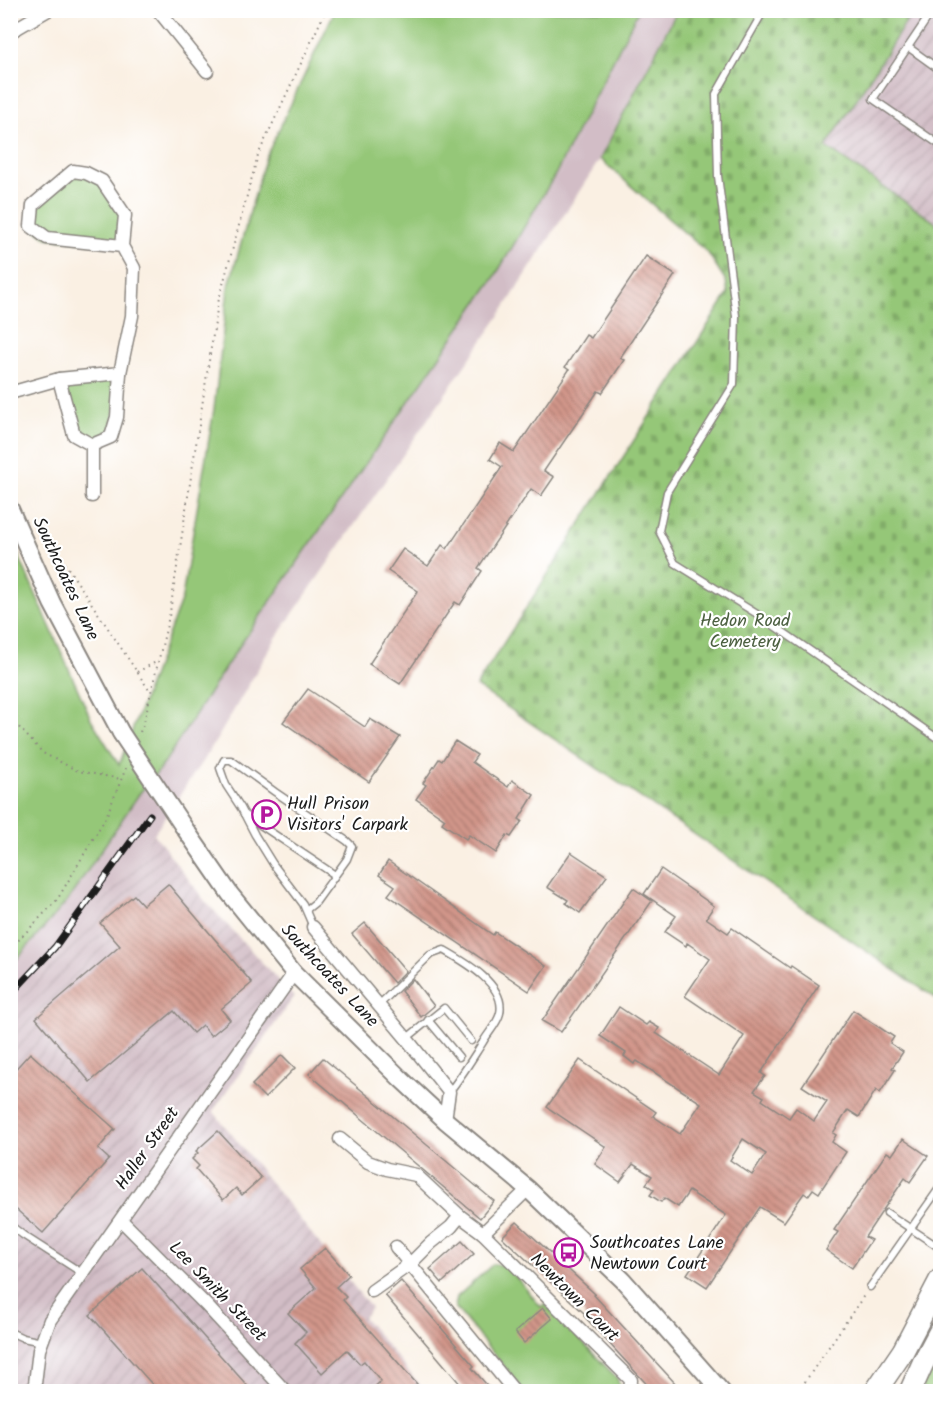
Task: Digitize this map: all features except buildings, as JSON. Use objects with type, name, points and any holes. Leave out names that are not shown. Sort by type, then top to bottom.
[{"type":"highway","points":[[875,1392],[903,1351],[940,1280]]},
{"type":"highway","points":[[910,1392],[940,1331]]},
{"type":"street","points":[[10,32],[48,10]]},
{"type":"street","points":[[158,10],[207,71]]},
{"type":"street","points":[[92,445],[111,437],[117,417],[120,373],[132,316],[134,268],[122,246],[125,215],[102,181],[86,173],[73,171],[33,205],[31,226],[46,238],[122,246]]},
{"type":"street","points":[[10,393],[58,378],[120,373]]},
{"type":"street","points":[[58,378],[74,435],[92,445]]},
{"type":"street","points":[[92,445],[92,496]]},
{"type":"street","name":"Southcoates Lane","points":[[10,508],[52,603],[121,734],[230,894],[294,973],[402,1080],[445,1120],[528,1189],[623,1280],[722,1392]]},
{"type":"street","points":[[313,927],[449,1092],[445,1120]]},
{"type":"street","name":"Haller Street","points":[[34,1392],[41,1346],[50,1320],[294,973]]},
{"type":"street","name":"Newtown Court","points":[[340,1139],[368,1162],[416,1175],[460,1216],[483,1233],[631,1380],[630,1392]]},
{"type":"street","points":[[483,1233],[528,1189]]},
{"type":"street","points":[[372,1291],[410,1264],[460,1216]]},
{"type":"street","name":"Lee Smith Street","points":[[121,1220],[206,1305],[286,1392]]},
{"type":"street","points":[[396,1247],[515,1392]]},
{"type":"lane","points":[[764,10],[716,94],[718,176],[736,316],[734,384],[667,492],[659,531],[675,563],[775,626],[940,740]]},
{"type":"lane","points":[[933,10],[873,99],[940,145]]},
{"type":"lane","points":[[908,47],[940,70]]},
{"type":"lane","points":[[306,910],[316,902],[347,860],[352,846],[231,760],[224,760],[220,768],[226,785],[273,864],[297,895],[313,927]]},
{"type":"lane","points":[[243,813],[335,875]]},
{"type":"lane","points":[[379,1006],[430,955],[444,950],[487,979],[501,1002],[500,1015],[449,1092]]},
{"type":"lane","points":[[406,1038],[444,1008],[471,1041]]},
{"type":"lane","points":[[428,1020],[459,1057]]},
{"type":"lane","points":[[870,1287],[940,1187]]},
{"type":"lane","points":[[887,1213],[940,1248]]},
{"type":"lane","points":[[10,1224],[83,1274]]},
{"type":"lane","points":[[10,1332],[41,1346]]},
{"type":"path","points":[[140,732],[170,612],[218,303],[258,155],[326,10]]},
{"type":"path","points":[[19,527],[42,529],[151,693]]},
{"type":"path","points":[[137,672],[158,661]]},
{"type":"path","points":[[10,712],[14,722],[44,753],[78,771],[121,779]]},
{"type":"path","points":[[10,948],[57,900],[106,817],[129,760]]},
{"type":"path","points":[[798,1392],[870,1287]]},
{"type":"shaded area","points":[[638,11],[677,11],[600,159],[500,315],[276,638],[217,739],[154,834],[83,927],[11,1010],[11,966],[35,939],[139,794],[161,768],[234,654],[494,278],[555,175]]},
{"type":"shaded area","points":[[913,11],[940,11],[940,226],[826,147]]},
{"type":"shaded area","points":[[154,834],[205,901],[294,997],[213,1111],[371,1308],[363,1317],[425,1391],[11,1392],[11,1010],[83,927]]},
{"type":"green space","points":[[335,10],[638,11],[555,175],[494,278],[234,654],[161,768],[139,794],[68,900],[11,966],[10,536],[91,719],[119,765],[182,598],[214,409],[228,289],[265,159]]},
{"type":"green space","name":"Hedon Road Cemetery","points":[[677,11],[913,11],[826,147],[940,226],[940,1001],[476,686],[728,294],[726,281],[708,253],[600,159]]},
{"type":"green space","points":[[73,171],[102,181],[125,215],[122,246],[47,238],[31,226],[33,205]]},
{"type":"green space","points":[[120,373],[111,437],[92,445],[74,435],[59,379]]},
{"type":"green space","points":[[493,1264],[507,1266],[541,1307],[545,1304],[617,1378],[622,1391],[524,1391],[455,1307],[457,1297]]},
{"type":"green space","points":[[940,1345],[940,1391],[916,1391]]},
{"type":"railway","points":[[10,995],[55,947],[150,815]]},
{"type":"place","name":"Hull Prison Visitors' Carpark","points":[[266,814]]},
{"type":"place","name":"Southcoates Lane Newtown Court","points":[[569,1253]]}]
